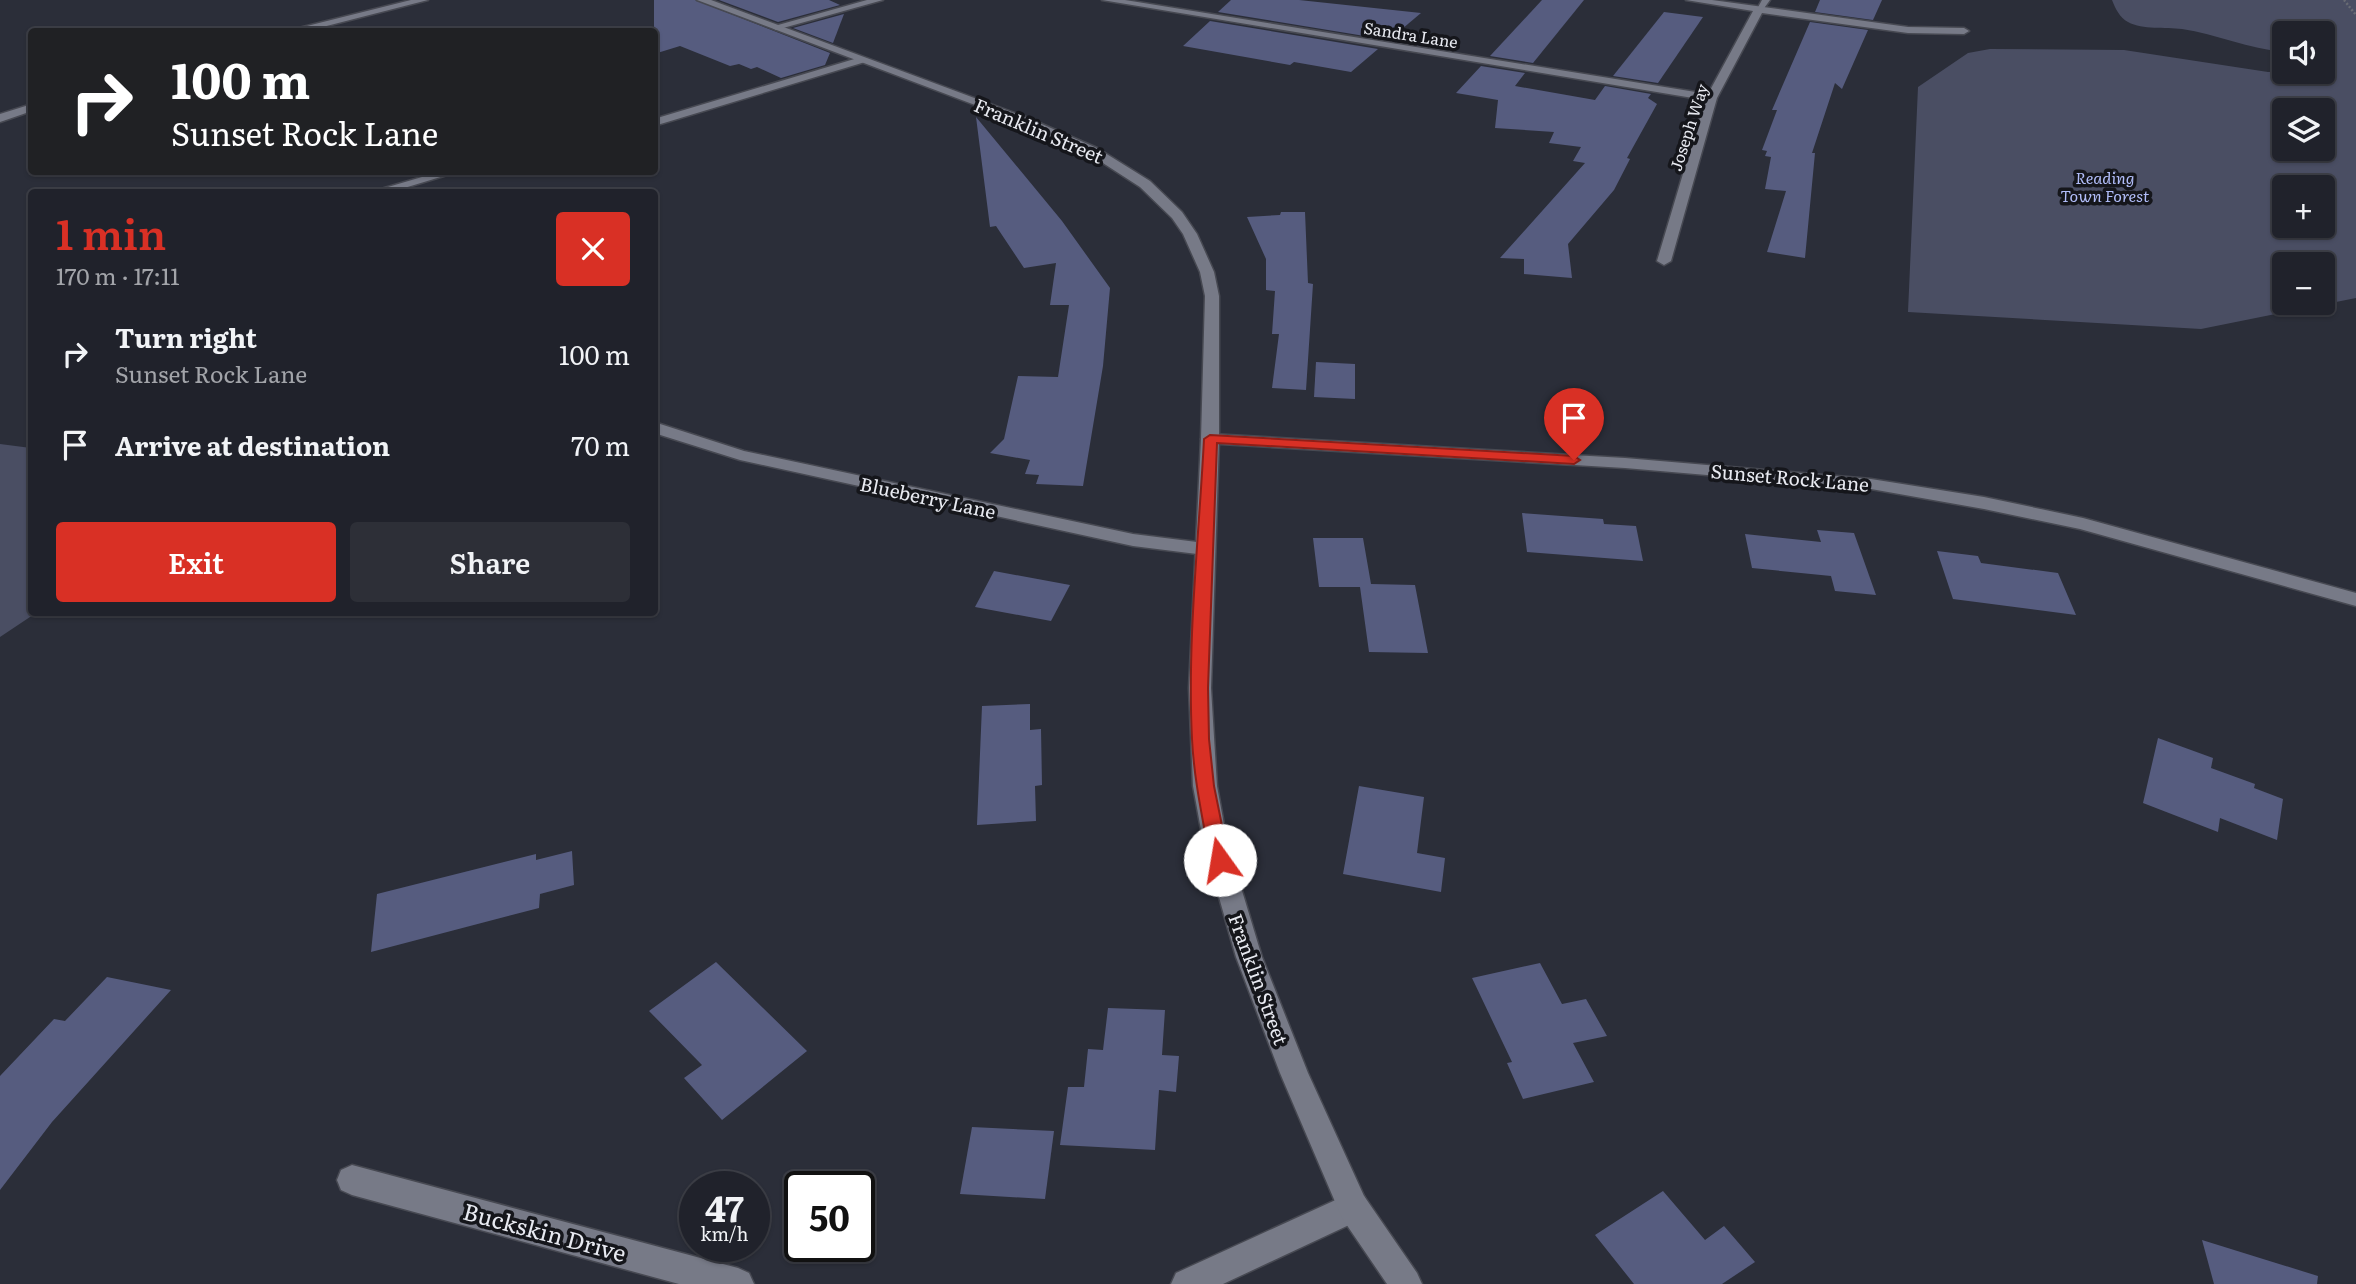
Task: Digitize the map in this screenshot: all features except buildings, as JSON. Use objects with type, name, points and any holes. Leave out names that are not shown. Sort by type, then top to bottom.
[{"type":"street","points":[[305,28],[423,0]]},
{"type":"street","name":"Franklin Street","points":[[702,0],[1024,120],[1093,151],[1145,184],[1177,215],[1201,254],[1212,296],[1210,439],[1200,688],[1201,739],[1214,841],[1248,957],[1353,1207],[1406,1284]]},
{"type":"street","points":[[776,27],[878,0]]},
{"type":"street","name":"Sandra Lane","points":[[1107,0],[1710,99]]},
{"type":"street","points":[[1691,0],[1763,5],[1908,30],[1964,32]]},
{"type":"street","name":"Joseph Way","points":[[1664,261],[1710,99],[1763,5]]},
{"type":"street","points":[[658,122],[860,60]]},
{"type":"street","points":[[0,118],[28,108]]},
{"type":"street","points":[[389,189],[440,175]]},
{"type":"street","name":"Blueberry Lane","points":[[658,428],[708,446],[766,461],[1133,540],[1205,550]]},
{"type":"street","name":"Sunset Rock Lane","points":[[1210,439],[1611,462],[1871,484],[1984,503],[2083,524],[2356,600]]},
{"type":"street","name":"Buckskin Drive","points":[[352,1180],[738,1284]]},
{"type":"street","points":[[1187,1284],[1353,1207]]},
{"type":"path","points":[[2344,0],[2356,15]]},
{"type":"green space","name":"Reading Town Forest","points":[[2112,0],[2356,0],[2356,298],[2335,302],[2335,252],[2272,252],[2272,315],[2201,329],[1908,312],[1918,87],[1968,53],[1990,49],[2124,50],[2272,72],[2272,84],[2335,84],[2335,21],[2272,21],[2272,50],[2195,31],[2134,25],[2118,12]]},
{"type":"green space","points":[[0,444],[28,448],[28,616],[32,616],[0,637]]},
{"type":"route","points":[[1220,860],[1214,841],[1205,786],[1201,739],[1200,688],[1210,439],[1574,460]]}]
